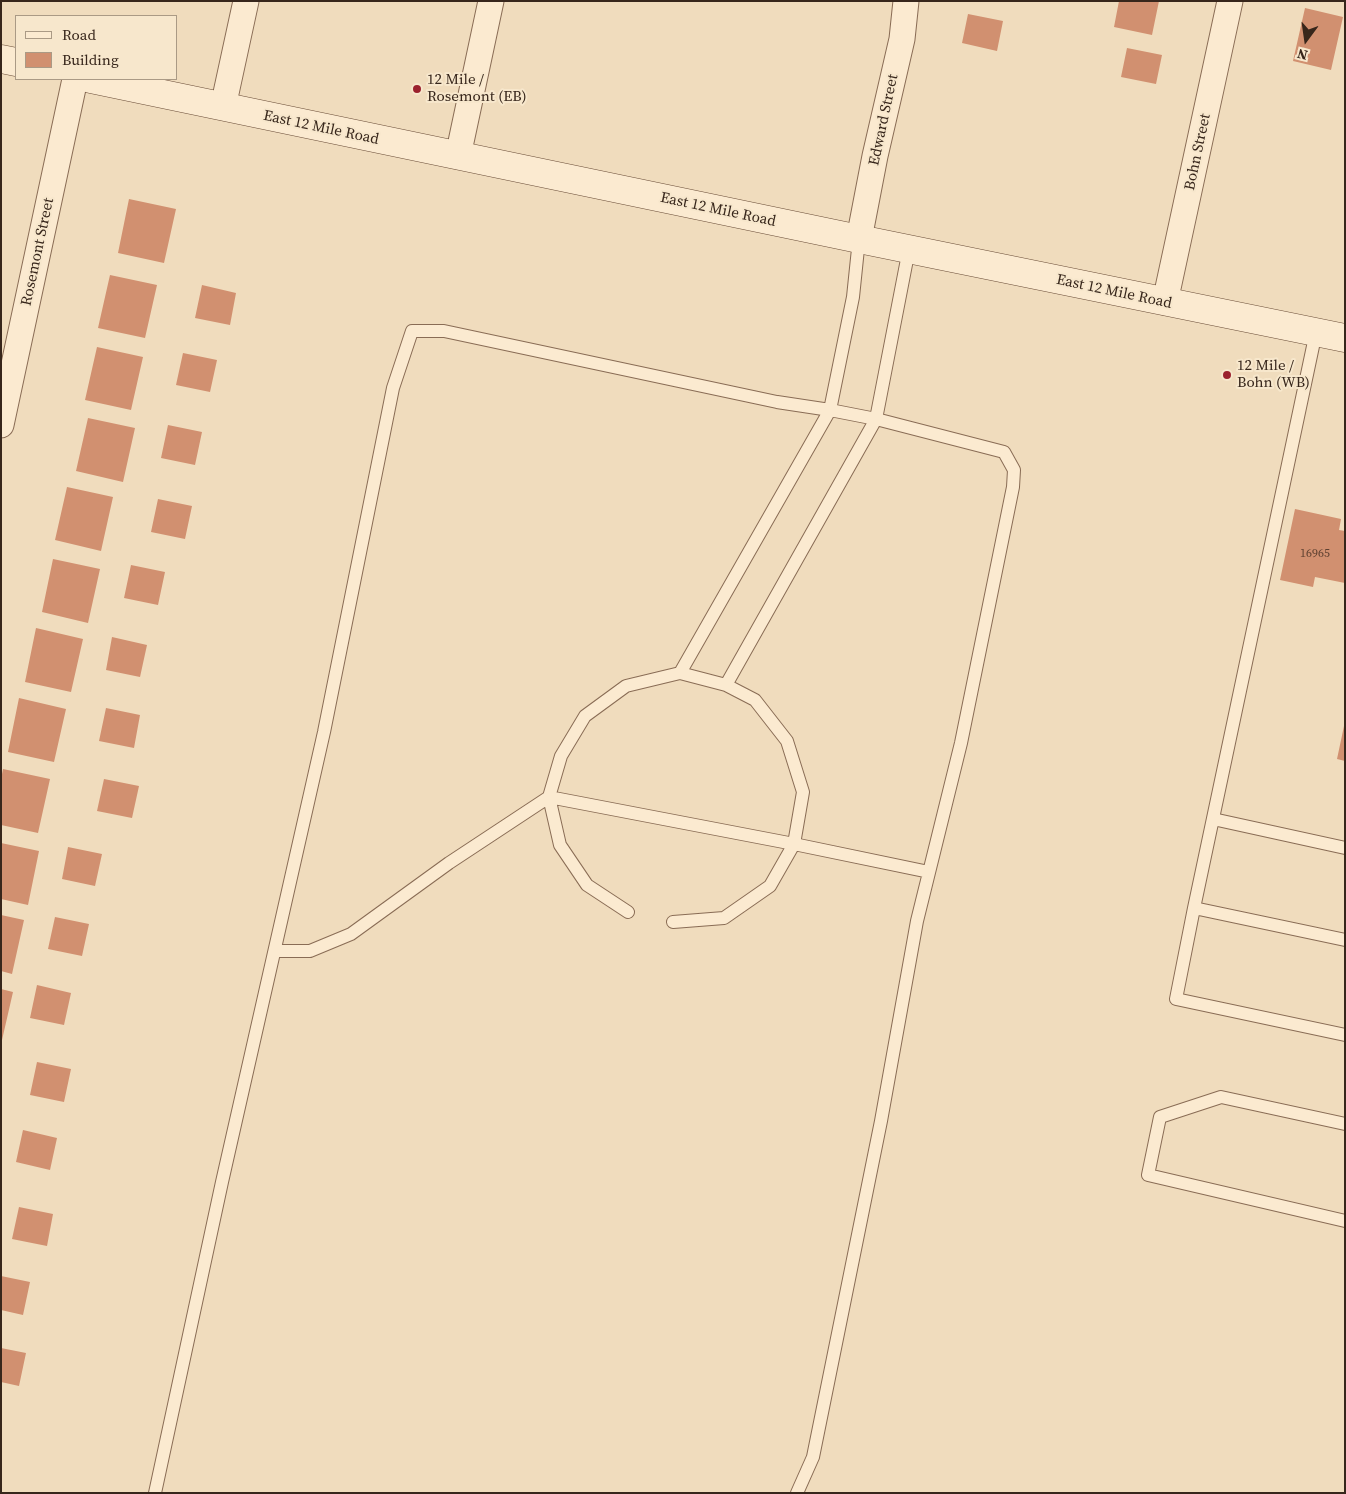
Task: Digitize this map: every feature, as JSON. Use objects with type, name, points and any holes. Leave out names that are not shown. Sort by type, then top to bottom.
[{"type":"main road","points":[[1,59],[15,62]]},
{"type":"main road","name":"East 12 Mile Road","points":[[96,80],[1345,338]]},
{"type":"street","points":[[223,107],[246,1]]},
{"type":"street","points":[[458,156],[491,1]]},
{"type":"street","name":"Edward Street","points":[[860,239],[875,156],[902,39],[906,1]]},
{"type":"street","name":"Bohn Street","points":[[1165,302],[1230,1]]},
{"type":"street","name":"Rosemont Street","points":[[1,425],[75,80]]},
{"type":"lane","points":[[680,673],[830,410],[853,297],[860,239]]},
{"type":"lane","points":[[726,685],[876,419],[908,249]]},
{"type":"lane","points":[[155,1493],[222,1182],[324,732],[393,388],[412,331],[444,331],[777,402],[876,419],[1004,452],[1014,470],[1013,487],[961,743],[917,921],[881,1121],[813,1457],[797,1493]]},
{"type":"lane","points":[[1316,332],[1176,999],[1345,1035]]},
{"type":"lane","points":[[628,912],[587,885],[560,845],[549,797],[561,756],[585,716],[626,686],[680,673],[726,685],[755,700],[787,741],[802,792],[794,844],[770,886],[724,918],[673,922]]},
{"type":"lane","points":[[275,951],[310,951],[351,934],[448,863],[549,797],[929,872]]},
{"type":"lane","points":[[1213,819],[1345,848]]},
{"type":"lane","points":[[1194,908],[1345,940]]},
{"type":"lane","points":[[1345,1124],[1221,1097],[1160,1117],[1148,1175],[1345,1221]]},
{"type":"building","points":[[1119,1],[1159,1],[1152,35],[1114,27]]},
{"type":"building","points":[[1305,8],[1343,17],[1331,70],[1293,61]]},
{"type":"building","points":[[968,14],[1003,21],[997,51],[962,43]]},
{"type":"building","points":[[1127,48],[1162,55],[1156,84],[1121,77]]},
{"type":"building","points":[[129,199],[176,209],[164,263],[118,253]]},
{"type":"building","points":[[110,275],[157,285],[145,338],[98,328]]},
{"type":"building","points":[[202,285],[236,293],[230,325],[195,318]]},
{"type":"building","points":[[97,347],[143,357],[131,410],[85,400]]},
{"type":"building","points":[[183,353],[217,360],[210,392],[176,385]]},
{"type":"building","points":[[88,418],[135,428],[123,482],[76,471]]},
{"type":"building","points":[[168,425],[202,432],[195,465],[161,458]]},
{"type":"building","points":[[67,487],[113,497],[101,551],[55,540]]},
{"type":"building","points":[[158,499],[192,506],[185,539],[151,532]]},
{"type":"building","points":[[1295,509],[1341,519],[1339,530],[1345,531],[1345,583],[1315,577],[1313,587],[1280,580]]},
{"type":"building","points":[[53,559],[100,569],[88,623],[42,612]]},
{"type":"building","points":[[131,565],[165,572],[158,605],[124,598]]},
{"type":"building","points":[[36,628],[83,639],[71,692],[25,682]]},
{"type":"building","points":[[112,637],[147,645],[140,677],[106,670]]},
{"type":"building","points":[[19,698],[66,709],[54,762],[8,752]]},
{"type":"building","points":[[106,708],[140,715],[134,748],[99,741]]},
{"type":"building","points":[[1345,726],[1345,761],[1337,759]]},
{"type":"building","points":[[3,769],[50,779],[38,833],[1,825],[1,779]]},
{"type":"building","points":[[104,779],[139,786],[132,818],[97,811]]},
{"type":"building","points":[[1,843],[39,851],[28,905],[1,899]]},
{"type":"building","points":[[68,847],[102,854],[95,886],[62,879]]},
{"type":"building","points":[[1,915],[24,920],[12,974],[1,971]]},
{"type":"building","points":[[55,917],[89,924],[82,956],[48,949]]},
{"type":"building","points":[[37,985],[71,993],[64,1025],[30,1018]]},
{"type":"building","points":[[1,989],[13,992],[2,1040],[1,1040]]},
{"type":"building","points":[[37,1062],[71,1069],[64,1102],[30,1095]]},
{"type":"building","points":[[23,1130],[57,1138],[50,1170],[16,1162]]},
{"type":"building","points":[[19,1207],[53,1214],[47,1246],[12,1239]]},
{"type":"building","points":[[1,1276],[30,1282],[23,1315],[1,1310]]},
{"type":"building","points":[[1,1348],[26,1353],[19,1386],[1,1382]]},
{"type":"place","name":"12 Mile / Rosemont (EB)","points":[[417,89]]},
{"type":"place","name":"12 Mile / Bohn (WB)","points":[[1227,375]]}]
